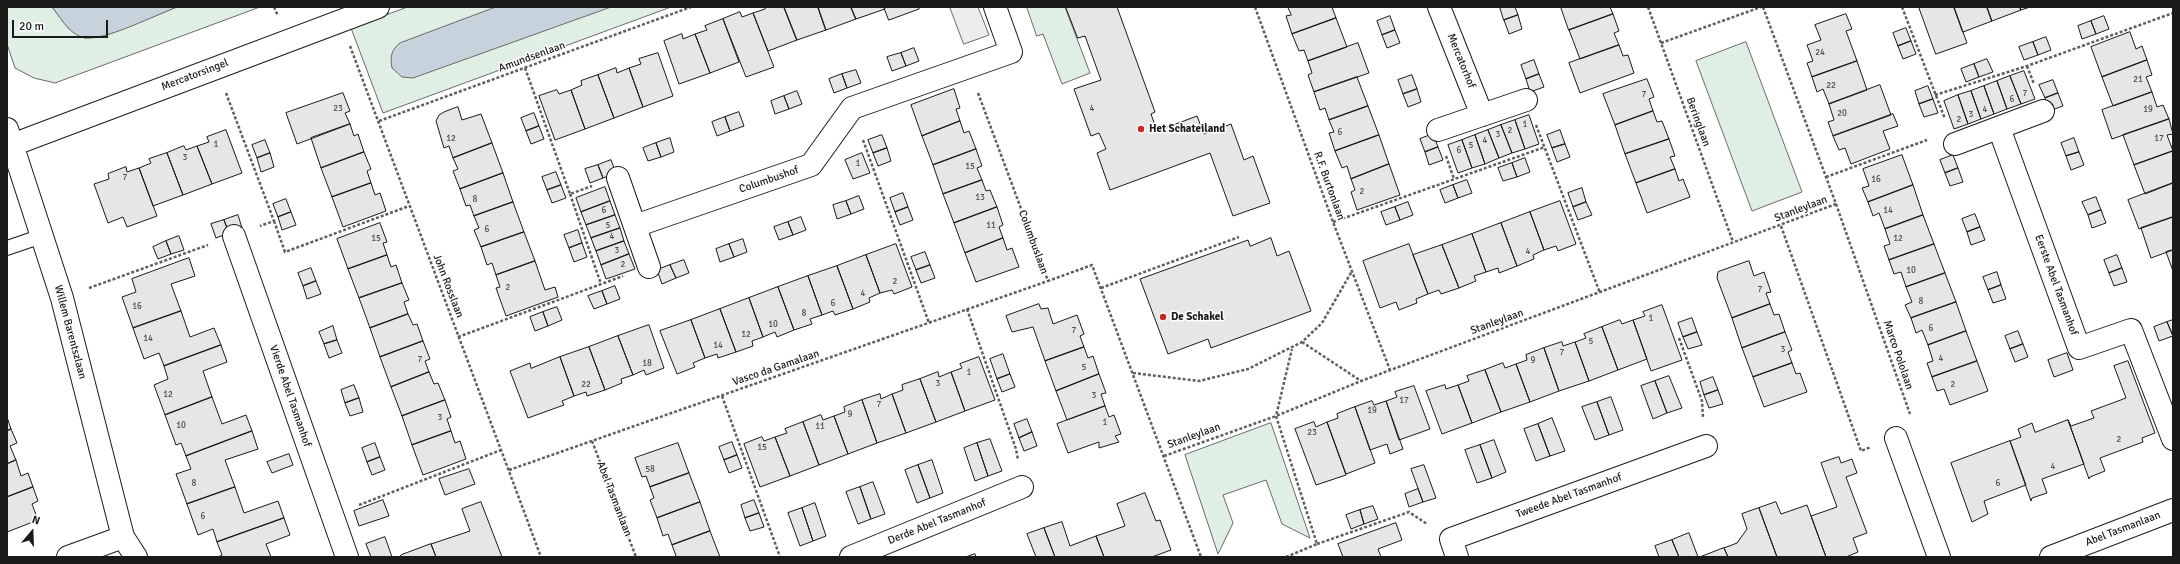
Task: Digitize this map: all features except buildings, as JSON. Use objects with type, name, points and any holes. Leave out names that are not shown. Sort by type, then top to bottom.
[{"type":"street","name":"Mercatorsingel","points":[[10,137],[216,67],[378,7]]},
{"type":"street","points":[[852,108],[1011,52],[995,7]]},
{"type":"street","name":"Mercatorhof","points":[[1439,7],[1482,115]]},
{"type":"street","points":[[1438,130],[1526,100]]},
{"type":"street","name":"Columbushof","points":[[635,226],[811,165],[852,108]]},
{"type":"street","points":[[1953,138],[1999,128],[2043,111]]},
{"type":"street","name":"Eerste Abel Tasmanhof","points":[[1999,128],[2079,348],[2131,330],[2173,439]]},
{"type":"street","name":"Willem Barentszlaan","points":[[10,137],[62,298],[123,537]]},
{"type":"street","points":[[618,178],[649,267]]},
{"type":"street","name":"Vierde Abel Tasmanhof","points":[[234,236],[347,557]]},
{"type":"street","points":[[1896,438],[1940,557]]},
{"type":"street","name":"Tweede Abel Tasmanhof","points":[[1454,548],[1706,446]]},
{"type":"street","name":"Derde Abel Tasmanhof","points":[[851,557],[1022,487]]},
{"type":"street","name":"Abel Tasmanlaan","points":[[2051,557],[2173,510]]},
{"type":"street","points":[[68,557],[123,537],[136,557]]},
{"type":"lane","points":[[7,248],[42,236]]},
{"type":"path","name":"Amundsenlaan","points":[[379,122],[691,7]]},
{"type":"path","name":"R.F. Burtonlaan","points":[[1255,7],[1333,222],[1390,370]]},
{"type":"path","name":"Beringlaan","points":[[1648,7],[1733,242]]},
{"type":"path","points":[[1661,43],[1762,7]]},
{"type":"path","name":"Marco Pololaan","points":[[1762,7],[1836,204],[1916,430],[1861,451],[1780,226]]},
{"type":"path","points":[[1826,177],[1953,138],[1902,7]]},
{"type":"path","points":[[1935,95],[2027,66],[2173,13]]},
{"type":"path","name":"John Rosslaan","points":[[340,21],[541,557]]},
{"type":"path","points":[[216,67],[285,252],[409,206]]},
{"type":"path","points":[[525,68],[601,284]]},
{"type":"path","name":"Columbuslaan","points":[[968,68],[1048,281],[1092,265],[1201,557]]},
{"type":"path","points":[[1526,100],[1600,293]]},
{"type":"path","points":[[852,108],[929,323]]},
{"type":"path","points":[[1333,222],[1545,147]]},
{"type":"path","points":[[570,194],[618,178]]},
{"type":"path","name":"Stanleylaan","points":[[1164,456],[1276,416],[1390,370],[1836,204]]},
{"type":"path","points":[[62,298],[274,221]]},
{"type":"path","points":[[1100,288],[1239,237]]},
{"type":"path","points":[[458,337],[649,267]]},
{"type":"path","points":[[1133,373],[1199,381],[1248,369],[1302,342],[1322,323],[1352,271]]},
{"type":"path","name":"Vasco da Gamalaan","points":[[509,470],[1048,281]]},
{"type":"path","points":[[967,309],[1016,449],[1022,487]]},
{"type":"path","points":[[1679,338],[1702,401],[1706,446]]},
{"type":"path","points":[[1302,342],[1361,381]]},
{"type":"path","points":[[1292,348],[1276,416],[1317,544]]},
{"type":"path","points":[[722,396],[780,557]]},
{"type":"path","name":"Abel Tasmanlaan","points":[[592,441],[636,557]]},
{"type":"path","points":[[332,515],[501,450]]},
{"type":"path","points":[[1287,556],[1408,512],[1454,548]]},
{"type":"green space","points":[[7,7],[52,7],[69,29],[85,38],[107,35],[177,7],[260,7],[55,83],[34,78],[15,68],[7,44]]},
{"type":"green space","points":[[408,7],[671,7],[383,113],[351,28]]},
{"type":"green space","points":[[1027,7],[1065,7],[1090,73],[1062,84],[1043,34],[1037,36]]},
{"type":"green space","points":[[1746,42],[1802,192],[1752,211],[1696,61]]},
{"type":"green space","points":[[1271,423],[1310,538],[1282,524],[1266,480],[1223,495],[1233,523],[1218,554],[1185,455]]},
{"type":"shaded area","points":[[52,7],[177,7],[118,31],[95,38],[86,38],[75,34],[62,21]]},
{"type":"shaded area","points":[[496,7],[611,7],[413,78],[402,77],[392,68],[392,54],[400,43]]},
{"type":"shaded area","points":[[950,7],[978,7],[989,35],[964,44]]},
{"type":"place","name":"Het Schateiland","points":[[1141,129]]},
{"type":"place","name":"De Schakel","points":[[1163,317]]}]
